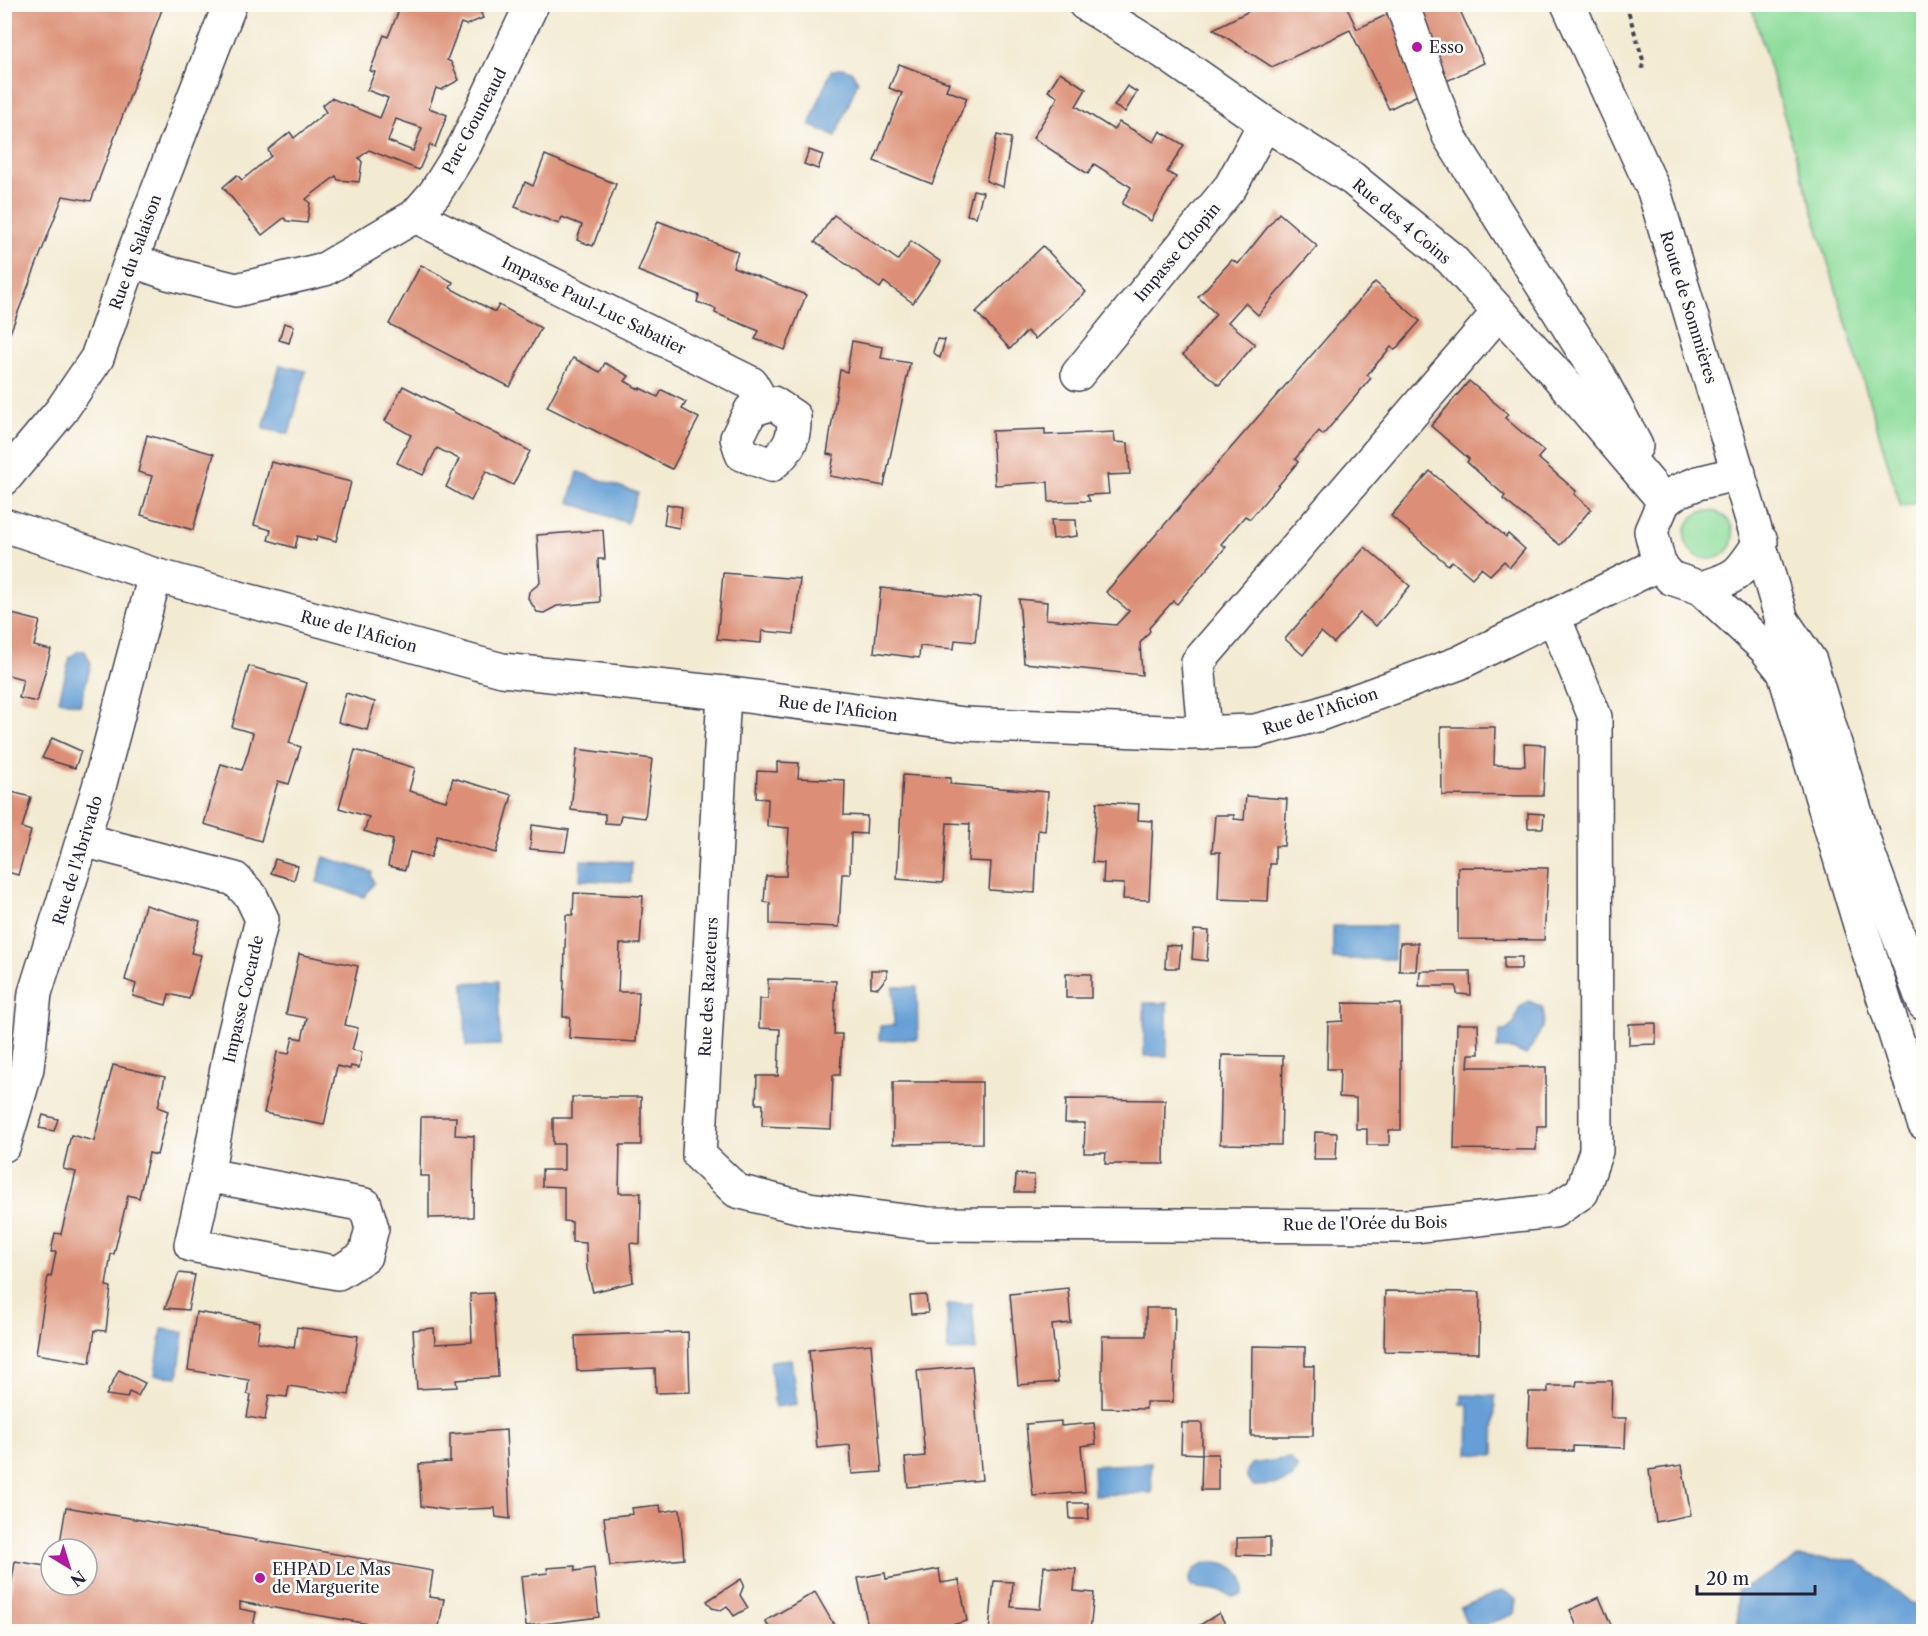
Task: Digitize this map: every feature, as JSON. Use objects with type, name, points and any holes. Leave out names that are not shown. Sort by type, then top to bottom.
[{"type":"street","name":"Rue du Salaison","points":[[4,479],[61,411],[97,358],[131,260],[230,4]]},
{"type":"street","name":"Parc Gouneaud","points":[[131,260],[168,273],[236,290],[325,269],[415,216],[435,192],[465,145],[532,4]]},
{"type":"street","name":"Rue des 4 Coins","points":[[1085,4],[1165,53],[1265,123],[1353,179],[1451,260],[1558,376],[1664,501]]},
{"type":"street","points":[[1402,4],[1449,136],[1598,374],[1664,501]]},
{"type":"street","name":"Route de Sommières","points":[[1568,4],[1654,191],[1761,541],[1782,620]]},
{"type":"street","name":"Impasse Chopin","points":[[1078,374],[1231,186],[1265,123]]},
{"type":"street","name":"Impasse Paul-Luc Sabatier","points":[[415,216],[751,383],[763,404]]},
{"type":"street","points":[[1204,733],[1198,662],[1499,312]]},
{"type":"street","points":[[1739,473],[1698,483],[1678,491],[1664,501],[1651,531],[1659,564],[1671,578],[1701,588],[1765,648],[1784,672]]},
{"type":"street","name":"Rue de l'Aficion","points":[[4,525],[155,575],[502,670],[724,693],[965,724],[1204,733],[1255,731],[1317,715],[1460,663],[1659,564]]},
{"type":"street","points":[[1701,588],[1731,580],[1745,565],[1761,541]]},
{"type":"street","name":"Rue de l'Abrivado","points":[[4,1145],[27,1068],[35,993],[83,840],[155,575]]},
{"type":"street","name":"Rue de l'Orée du Bois","points":[[809,1209],[929,1224],[1413,1226],[1554,1211],[1582,1192],[1596,1151],[1595,717],[1554,617]]},
{"type":"street","points":[[1782,620],[1784,672],[1861,928],[1923,1123]]},
{"type":"street","points":[[1782,620],[1810,661],[1867,850],[1923,1004]]},
{"type":"street","name":"Rue des Razeteurs","points":[[724,693],[699,1155],[737,1191],[809,1209]]},
{"type":"street","name":"Impasse Cocarde","points":[[83,840],[235,879],[251,896],[262,919],[230,1052],[207,1175],[191,1245],[338,1273],[365,1256],[372,1228],[365,1205],[207,1175]]},
{"type":"green space","points":[[1751,5],[1923,5],[1924,500],[1901,507]]},
{"type":"green space","points":[[1704,511],[1714,511],[1729,521],[1733,535],[1729,549],[1723,555],[1714,559],[1704,559],[1689,549],[1685,540],[1685,530],[1695,515]]},
{"type":"water","points":[[842,68],[851,71],[858,81],[836,136],[809,125],[831,71]]},
{"type":"water","points":[[280,365],[306,371],[289,434],[263,429]]},
{"type":"water","points":[[578,472],[638,493],[627,523],[569,502]]},
{"type":"water","points":[[79,651],[85,651],[91,664],[80,705],[59,700],[70,657]]},
{"type":"water","points":[[324,857],[372,872],[374,883],[364,897],[317,882]]},
{"type":"water","points":[[581,860],[632,862],[631,882],[580,880]]},
{"type":"water","points":[[1333,926],[1395,926],[1394,959],[1333,959]]},
{"type":"water","points":[[498,981],[500,1045],[466,1046],[464,983]]},
{"type":"water","points":[[893,987],[917,987],[918,1039],[879,1040],[880,1026],[894,1025]]},
{"type":"water","points":[[1529,1001],[1542,1007],[1544,1020],[1540,1032],[1526,1055],[1512,1049],[1497,1049],[1500,1031],[1505,1031],[1514,1024],[1519,1008]]},
{"type":"water","points":[[1144,1003],[1167,1003],[1167,1056],[1144,1056]]},
{"type":"water","points":[[972,1303],[976,1350],[948,1351],[947,1305]]},
{"type":"water","points":[[162,1329],[184,1332],[178,1377],[155,1375]]},
{"type":"water","points":[[791,1359],[797,1404],[775,1407],[770,1361]]},
{"type":"water","points":[[1462,1395],[1495,1396],[1494,1455],[1468,1454],[1469,1405],[1461,1404]]},
{"type":"water","points":[[1290,1458],[1298,1468],[1292,1479],[1274,1485],[1254,1486],[1247,1479],[1247,1471],[1252,1464]]},
{"type":"water","points":[[1151,1463],[1152,1493],[1094,1495],[1093,1466]]},
{"type":"water","points":[[1798,1558],[1856,1560],[1913,1604],[1923,1601],[1923,1631],[1743,1631],[1738,1625],[1737,1591]]},
{"type":"water","points":[[1211,1562],[1225,1564],[1237,1570],[1243,1580],[1242,1595],[1232,1597],[1220,1591],[1191,1586],[1189,1581],[1194,1570]]},
{"type":"water","points":[[1503,1590],[1516,1599],[1514,1614],[1470,1631],[1460,1608]]},
{"type":"building","points":[[4,4],[164,4],[91,201],[63,196],[10,333],[4,340]]},
{"type":"building","points":[[396,4],[477,4],[483,18],[466,25],[461,23],[447,60],[451,62],[459,80],[441,90],[436,88],[429,108],[447,115],[435,147],[430,145],[419,170],[369,150],[359,158],[362,162],[359,182],[338,180],[336,176],[306,199],[310,203],[307,223],[287,221],[284,218],[262,235],[223,187],[237,175],[242,180],[271,156],[268,150],[290,132],[294,138],[326,112],[322,106],[331,98],[380,118],[388,98],[367,90],[375,72],[370,71],[384,35],[388,37],[399,10],[394,7]],"holes":[[[396,119],[422,128],[413,151],[388,141]]]},
{"type":"building","name":"Esso","points":[[1263,4],[1345,4],[1357,29],[1409,4],[1457,4],[1484,63],[1389,109],[1350,30],[1272,67],[1213,29]]},
{"type":"building","points":[[899,64],[949,83],[946,90],[967,98],[932,184],[874,161],[902,93],[889,88]]},
{"type":"building","points":[[1060,72],[1086,89],[1076,106],[1114,130],[1119,122],[1154,142],[1160,131],[1184,145],[1167,172],[1176,177],[1151,221],[1122,204],[1131,187],[1094,164],[1088,174],[1033,138],[1058,97],[1048,91]]},
{"type":"building","points":[[1127,86],[1137,92],[1125,112],[1114,106]]},
{"type":"building","points":[[997,135],[1011,138],[1003,187],[986,181]]},
{"type":"building","points":[[809,150],[823,155],[818,169],[804,164]]},
{"type":"building","points":[[545,155],[616,184],[593,246],[577,240],[582,225],[562,217],[559,224],[515,207],[525,182],[533,186]]},
{"type":"building","points":[[973,190],[983,192],[976,217],[967,215]]},
{"type":"building","points":[[1279,213],[1317,246],[1258,315],[1245,303],[1228,322],[1255,344],[1219,385],[1183,355],[1216,314],[1198,297],[1232,260],[1238,264]]},
{"type":"building","points":[[834,215],[898,260],[911,241],[941,262],[913,303],[884,282],[880,288],[815,242]]},
{"type":"building","points":[[658,221],[738,252],[733,267],[806,295],[785,350],[755,339],[759,331],[715,313],[716,309],[697,302],[699,295],[638,271]]},
{"type":"building","points":[[1043,246],[1086,292],[1035,339],[1027,331],[1010,349],[976,312]]},
{"type":"building","points":[[421,265],[453,282],[450,288],[495,312],[499,305],[541,328],[510,387],[389,324]]},
{"type":"building","points":[[1375,282],[1420,321],[1395,350],[1391,347],[1367,375],[1371,378],[1323,435],[1319,431],[1295,459],[1298,462],[1250,519],[1245,516],[1221,544],[1226,547],[1177,604],[1173,601],[1149,628],[1150,631],[1140,643],[1142,675],[1024,663],[1019,599],[1047,602],[1046,619],[1116,625],[1129,611],[1106,592]]},
{"type":"building","points":[[284,323],[294,326],[289,343],[279,340]]},
{"type":"building","points":[[937,339],[945,340],[940,358],[933,352]]},
{"type":"building","points":[[852,341],[883,347],[881,358],[910,363],[884,486],[830,476],[834,455],[827,454],[840,370],[847,372]]},
{"type":"building","points":[[573,358],[600,372],[605,363],[629,376],[625,381],[640,390],[640,388],[658,397],[662,390],[686,402],[682,409],[699,418],[672,469],[547,407]]},
{"type":"building","points":[[1469,381],[1508,414],[1505,418],[1544,451],[1538,458],[1576,491],[1574,494],[1591,509],[1560,545],[1503,499],[1505,496],[1467,462],[1469,459],[1431,426]]},
{"type":"building","points":[[403,386],[530,451],[513,485],[486,471],[471,501],[446,487],[459,459],[437,448],[423,475],[397,463],[411,435],[385,421]]},
{"type":"building","points":[[1045,429],[1045,435],[1114,432],[1115,442],[1128,443],[1130,474],[1107,475],[1109,494],[1087,495],[1090,501],[1049,502],[1048,482],[995,485],[992,431]]},
{"type":"building","points":[[147,435],[214,454],[193,530],[141,515],[152,476],[138,472]]},
{"type":"building","points":[[271,462],[351,482],[336,541],[317,536],[316,541],[298,536],[295,548],[268,540],[271,530],[254,525]]},
{"type":"building","points":[[1430,471],[1506,537],[1508,534],[1525,549],[1510,567],[1504,561],[1490,575],[1481,568],[1472,578],[1452,561],[1448,565],[1391,516]]},
{"type":"building","points":[[667,504],[682,507],[679,528],[664,525]]},
{"type":"building","points":[[1051,520],[1076,520],[1077,536],[1053,539]]},
{"type":"building","points":[[603,530],[605,559],[598,559],[600,602],[557,606],[544,613],[537,612],[528,598],[529,592],[540,583],[537,535]]},
{"type":"building","points":[[1365,547],[1410,586],[1376,626],[1360,613],[1334,643],[1321,632],[1303,655],[1285,639]]},
{"type":"building","points":[[723,573],[800,579],[794,634],[762,631],[761,643],[717,639]]},
{"type":"building","points":[[881,588],[980,598],[975,642],[955,640],[954,649],[920,646],[919,658],[874,652]]},
{"type":"building","points":[[4,612],[40,621],[34,646],[51,650],[37,702],[19,698],[23,679],[4,674]]},
{"type":"building","points":[[249,666],[307,683],[289,743],[301,747],[289,784],[278,781],[261,841],[204,824],[221,764],[242,770],[248,752],[253,733],[232,727]]},
{"type":"building","points":[[346,693],[375,702],[367,730],[338,722]]},
{"type":"building","points":[[1441,727],[1495,727],[1494,765],[1525,766],[1524,744],[1545,745],[1543,796],[1442,795]]},
{"type":"building","points":[[52,738],[81,751],[75,768],[42,758]]},
{"type":"building","points":[[577,749],[652,759],[645,818],[621,815],[619,824],[605,823],[605,814],[571,810]]},
{"type":"building","points":[[355,750],[415,768],[409,791],[446,801],[453,778],[512,795],[496,853],[437,836],[431,857],[410,852],[405,870],[388,866],[393,840],[364,831],[369,817],[339,808]]},
{"type":"building","points":[[777,762],[799,763],[798,778],[845,780],[844,815],[867,816],[866,834],[851,833],[850,874],[842,874],[839,927],[770,924],[770,903],[764,902],[766,876],[786,876],[789,828],[767,826],[768,799],[756,798],[757,771],[777,772]]},
{"type":"building","points":[[903,775],[951,778],[950,784],[1048,792],[1045,831],[1038,830],[1035,893],[989,890],[991,862],[968,861],[970,824],[947,823],[943,883],[897,879]]},
{"type":"building","points":[[4,790],[31,797],[22,828],[31,831],[18,875],[4,871]]},
{"type":"building","points":[[1246,796],[1287,799],[1284,846],[1275,846],[1275,864],[1270,864],[1268,901],[1218,899],[1220,852],[1212,852],[1215,815],[1234,815],[1234,819],[1244,820]]},
{"type":"building","points":[[1097,802],[1139,804],[1138,820],[1153,821],[1149,900],[1123,899],[1124,884],[1103,883],[1104,863],[1092,862]]},
{"type":"building","points":[[1528,813],[1544,814],[1543,828],[1528,828]]},
{"type":"building","points":[[532,825],[569,830],[565,852],[530,849]]},
{"type":"building","points":[[275,859],[298,866],[294,880],[271,873]]},
{"type":"building","points":[[1458,867],[1548,868],[1544,940],[1458,939]]},
{"type":"building","points":[[574,893],[643,896],[640,944],[620,944],[618,992],[639,992],[636,1042],[569,1038],[570,1017],[563,1017],[566,915],[573,915]]},
{"type":"building","points":[[145,905],[200,921],[191,953],[201,955],[189,999],[169,994],[166,1005],[133,996],[136,984],[125,980]]},
{"type":"building","points":[[1194,930],[1209,931],[1207,961],[1192,959]]},
{"type":"building","points":[[1400,943],[1418,943],[1416,971],[1399,971]]},
{"type":"building","points":[[1166,945],[1181,946],[1179,968],[1165,968]]},
{"type":"building","points":[[299,954],[358,966],[345,1025],[358,1028],[352,1050],[362,1052],[359,1068],[351,1066],[350,1069],[337,1066],[324,1125],[264,1113],[277,1052],[289,1054],[293,1037],[302,1039],[307,1018],[286,1014]]},
{"type":"building","points":[[1504,957],[1522,957],[1521,969],[1504,969]]},
{"type":"building","points":[[871,970],[887,970],[887,977],[878,988],[871,987]]},
{"type":"building","points":[[1420,971],[1470,971],[1471,995],[1457,994],[1456,986],[1419,986]]},
{"type":"building","points":[[1066,974],[1091,974],[1091,998],[1066,998]]},
{"type":"building","points":[[768,979],[836,981],[834,1034],[842,1034],[840,1075],[833,1075],[831,1129],[762,1126],[763,1104],[756,1104],[757,1076],[778,1076],[780,1029],[759,1028],[760,999],[768,999]]},
{"type":"building","points":[[1343,1003],[1401,1004],[1401,1130],[1389,1130],[1389,1145],[1367,1145],[1367,1129],[1356,1129],[1356,1098],[1339,1097],[1340,1069],[1327,1069],[1328,1022],[1343,1021]]},
{"type":"building","points":[[1656,1023],[1656,1044],[1629,1045],[1629,1024]]},
{"type":"building","points":[[1457,1024],[1478,1024],[1479,1054],[1469,1054],[1468,1067],[1546,1067],[1546,1126],[1537,1126],[1536,1150],[1454,1149]]},
{"type":"building","points":[[1222,1055],[1283,1056],[1281,1145],[1220,1144]]},
{"type":"building","points":[[113,1065],[165,1077],[158,1107],[168,1111],[157,1155],[149,1153],[139,1198],[128,1195],[114,1254],[111,1254],[106,1286],[111,1287],[106,1331],[95,1330],[90,1363],[36,1354],[48,1276],[51,1277],[56,1252],[51,1252],[55,1233],[61,1234],[76,1172],[63,1169],[71,1135],[94,1141]]},
{"type":"building","points":[[893,1082],[982,1082],[982,1143],[893,1144]]},
{"type":"building","points":[[572,1097],[641,1097],[641,1145],[620,1145],[619,1193],[641,1193],[640,1244],[630,1243],[633,1282],[593,1292],[587,1269],[586,1243],[572,1242],[572,1222],[564,1221],[564,1187],[542,1186],[542,1170],[564,1170],[564,1144],[553,1144],[553,1118],[572,1118]]},
{"type":"building","points":[[1066,1099],[1165,1100],[1164,1164],[1105,1164],[1106,1153],[1084,1153],[1085,1123],[1065,1123]]},
{"type":"building","points":[[43,1115],[58,1119],[54,1131],[39,1128]]},
{"type":"building","points":[[421,1117],[456,1117],[455,1135],[474,1136],[473,1217],[429,1218],[429,1176],[420,1176]]},
{"type":"building","points":[[1315,1132],[1337,1133],[1336,1159],[1314,1159]]},
{"type":"building","points":[[1016,1174],[1034,1175],[1033,1192],[1015,1192]]},
{"type":"building","points":[[179,1273],[195,1275],[188,1310],[165,1308]]},
{"type":"building","points":[[1068,1288],[1071,1323],[1052,1325],[1058,1382],[1018,1385],[1010,1294]]},
{"type":"building","points":[[1385,1291],[1480,1292],[1479,1353],[1384,1351]]},
{"type":"building","points":[[493,1293],[498,1377],[456,1380],[457,1387],[417,1389],[413,1330],[434,1328],[435,1344],[472,1342],[470,1294]]},
{"type":"building","points":[[926,1295],[928,1313],[912,1314],[910,1296]]},
{"type":"building","points":[[1146,1308],[1175,1308],[1173,1402],[1146,1402],[1146,1409],[1102,1408],[1102,1336],[1146,1336]]},
{"type":"building","points":[[196,1312],[260,1322],[257,1342],[294,1348],[297,1327],[358,1336],[349,1395],[289,1386],[287,1397],[269,1395],[265,1420],[247,1417],[251,1395],[247,1394],[249,1380],[188,1370]]},
{"type":"building","points":[[688,1332],[690,1392],[656,1393],[655,1368],[577,1371],[575,1336]]},
{"type":"building","points":[[871,1344],[882,1472],[852,1474],[850,1445],[817,1448],[809,1350]]},
{"type":"building","points":[[1252,1346],[1305,1347],[1305,1366],[1314,1366],[1313,1436],[1251,1436]]},
{"type":"building","points":[[972,1366],[982,1480],[908,1487],[905,1458],[925,1456],[917,1371]]},
{"type":"building","points":[[119,1370],[145,1383],[138,1396],[129,1392],[127,1398],[106,1395]]},
{"type":"building","points":[[1577,1381],[1612,1381],[1611,1418],[1626,1418],[1625,1448],[1573,1446],[1573,1451],[1527,1450],[1529,1392],[1548,1392],[1548,1386],[1576,1386]]},
{"type":"building","points":[[1061,1421],[1061,1426],[1094,1423],[1096,1444],[1081,1446],[1085,1492],[1033,1496],[1026,1424]]},
{"type":"building","points":[[1182,1423],[1202,1423],[1202,1454],[1181,1453]]},
{"type":"building","points":[[506,1430],[510,1519],[496,1517],[495,1508],[447,1510],[421,1506],[419,1464],[450,1462],[450,1434]]},
{"type":"building","points":[[1202,1454],[1218,1454],[1218,1490],[1201,1490]]},
{"type":"building","points":[[1682,1465],[1691,1515],[1656,1522],[1649,1470]]},
{"type":"building","points":[[1069,1503],[1088,1503],[1089,1519],[1070,1519]]},
{"type":"building","points":[[660,1505],[661,1512],[680,1509],[684,1559],[610,1566],[604,1517],[633,1514],[632,1508]]},
{"type":"building","name":"EHPAD Le Mas de Marguerite","points":[[66,1507],[433,1571],[429,1597],[444,1599],[438,1632],[416,1632],[240,1602],[240,1609],[256,1612],[252,1632],[4,1632],[15,1561],[39,1565],[39,1597],[99,1597],[99,1537],[61,1537]]},
{"type":"building","points":[[1270,1537],[1270,1556],[1237,1555],[1237,1538]]},
{"type":"building","points":[[575,1566],[575,1571],[594,1568],[599,1617],[526,1626],[521,1576],[548,1573],[547,1568]]},
{"type":"building","points":[[1044,1566],[1076,1569],[1074,1591],[1094,1593],[1090,1632],[989,1632],[994,1581],[1013,1582],[1011,1607],[1040,1609]]},
{"type":"building","points":[[939,1569],[941,1583],[959,1580],[967,1621],[925,1632],[906,1632],[905,1627],[889,1632],[869,1632],[858,1578],[885,1573],[886,1579]]},
{"type":"building","points":[[741,1579],[744,1585],[740,1595],[748,1608],[734,1616],[727,1606],[721,1610],[712,1608],[707,1601]]},
{"type":"building","points":[[815,1592],[838,1632],[772,1632],[765,1621]]},
{"type":"building","points":[[1599,1597],[1614,1632],[1572,1632],[1578,1629],[1570,1610]]},
{"type":"building","points":[[1219,1613],[1230,1632],[1189,1632]]},
{"type":"place","name":"Esso","points":[[1417,47]]},
{"type":"place","name":"EHPAD Le Mas de Marguerite","points":[[260,1578]]}]
